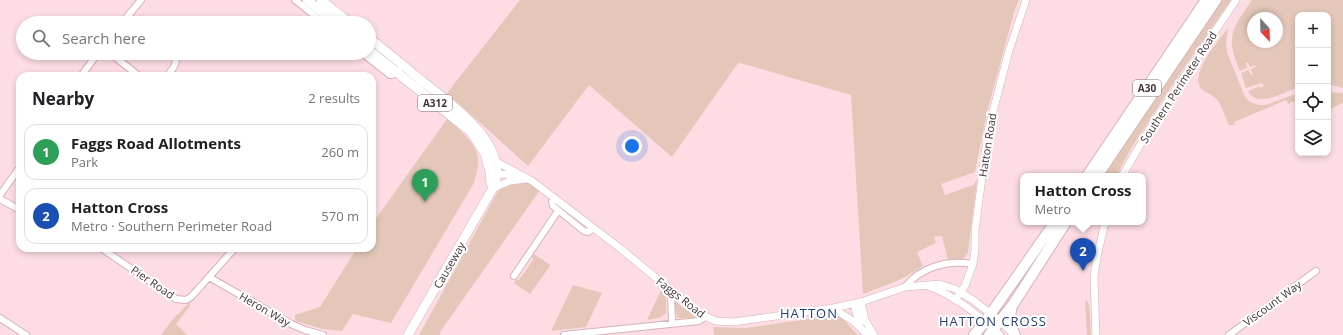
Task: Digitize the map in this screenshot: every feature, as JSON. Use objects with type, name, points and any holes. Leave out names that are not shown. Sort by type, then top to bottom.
[{"type":"highway","name":"A30","points":[[1089,173],[1206,0]]},
{"type":"highway","name":"A30","points":[[1099,173],[1216,0]]},
{"type":"highway","points":[[974,335],[1053,225]]},
{"type":"highway","points":[[997,330],[1064,225]]},
{"type":"highway","points":[[1014,303],[1010,319],[1014,335]]},
{"type":"main road","points":[[307,0],[327,16]]},
{"type":"main road","points":[[321,0],[341,16]]},
{"type":"main road","name":"A312","points":[[376,45],[400,69],[470,132],[481,147],[493,173]]},
{"type":"main road","name":"A312","points":[[376,54],[450,103],[473,124],[488,145],[495,161]]},
{"type":"main road","name":"Causeway","points":[[408,335],[491,192],[495,161]]},
{"type":"street","points":[[128,16],[141,0]]},
{"type":"street","points":[[295,0],[315,16]]},
{"type":"street","name":"Hatton Road","points":[[955,300],[965,286],[973,264],[976,224],[988,131],[1008,54],[1026,0]]},
{"type":"street","name":"Southern Perimeter Road","points":[[1124,173],[1149,129],[1236,0]]},
{"type":"street","points":[[84,72],[93,60]]},
{"type":"street","points":[[119,60],[134,72]]},
{"type":"street","points":[[170,72],[174,68],[176,60]]},
{"type":"street","points":[[371,60],[390,75],[400,69]]},
{"type":"street","name":"Faggs Road","points":[[495,161],[500,165],[526,177],[594,228],[705,317],[716,321],[733,322],[834,308],[857,303],[905,287],[938,284],[948,286],[960,292],[985,318]]},
{"type":"street","points":[[0,195],[16,173]]},
{"type":"street","points":[[493,173],[526,177]]},
{"type":"street","points":[[491,192],[526,177]]},
{"type":"street","points":[[555,198],[552,204],[558,211],[584,231],[588,232],[594,228]]},
{"type":"street","points":[[0,199],[16,208]]},
{"type":"street","points":[[514,276],[558,211]]},
{"type":"street","points":[[1096,335],[1094,277],[1104,225]]},
{"type":"street","name":"Pier Road","points":[[107,252],[176,299],[181,300],[186,300],[191,297],[231,252]]},
{"type":"street","points":[[905,287],[917,276],[936,266],[959,263],[973,264]]},
{"type":"street","name":"Viscount Way","points":[[1229,335],[1316,271]]},
{"type":"street","name":"Heron Way","points":[[209,276],[291,324],[323,335]]},
{"type":"street","name":"Faggs Road","points":[[924,285],[938,290],[985,318]]},
{"type":"street","points":[[672,323],[671,295],[673,291]]},
{"type":"street","points":[[857,303],[860,326]]},
{"type":"street","points":[[857,303],[874,335]]},
{"type":"street","points":[[834,308],[860,326],[868,335]]},
{"type":"street","points":[[564,335],[594,334],[672,323],[699,321],[705,317]]},
{"type":"street","points":[[0,318],[26,335]]},
{"type":"street","points":[[985,318],[997,330],[1014,335]]},
{"type":"shaded area","points":[[520,0],[1019,0],[1015,9],[987,112],[975,172],[941,184],[945,195],[973,185],[977,180],[968,253],[963,259],[948,260],[942,236],[934,237],[936,243],[917,252],[923,266],[902,278],[863,294],[851,95],[744,64],[738,63],[672,157],[589,85],[528,166],[447,93]]},
{"type":"shaded area","points":[[1222,0],[1231,0],[1133,145],[1118,173],[1106,173]]},
{"type":"shaded area","points":[[1252,0],[1343,0],[1343,88],[1331,85],[1331,12],[1295,12],[1295,88],[1271,98],[1257,99],[1252,96],[1248,91],[1264,86],[1262,83],[1246,88],[1241,73],[1248,70],[1251,75],[1253,75],[1251,70],[1256,66],[1250,67],[1248,62],[1246,63],[1247,68],[1240,71],[1235,59],[1232,41],[1235,26]]},
{"type":"shaded area","points":[[1228,28],[1226,42],[1227,52],[1245,97],[1250,102],[1258,105],[1266,105],[1295,94],[1295,102],[1293,101],[1288,104],[1286,100],[1234,122],[1235,125],[1229,125],[1219,102],[1213,96],[1201,89],[1198,81],[1199,73],[1207,56]]},
{"type":"shaded area","points":[[1331,92],[1343,93],[1343,103],[1331,109]]},
{"type":"shaded area","points":[[447,119],[466,136],[477,152],[478,164],[474,183],[391,323],[353,314],[342,331],[323,329],[295,321],[295,315],[320,307],[354,252],[376,252],[376,218]]},
{"type":"shaded area","points":[[522,182],[530,182],[540,190],[440,332],[440,335],[419,335],[495,196],[507,186]]},
{"type":"shaded area","points":[[534,254],[550,266],[530,294],[514,283],[516,280],[519,280],[533,260],[532,256]]},
{"type":"shaded area","points":[[573,285],[602,293],[586,327],[551,331]]},
{"type":"shaded area","points":[[661,290],[666,293],[666,313],[659,318],[647,320]]},
{"type":"shaded area","points":[[674,300],[695,316],[694,318],[678,318]]},
{"type":"shaded area","points":[[1085,301],[1089,304],[1091,335],[1087,335]]},
{"type":"shaded area","points":[[190,302],[190,306],[176,324],[187,335],[161,335],[172,320]]},
{"type":"shaded area","points":[[836,315],[841,317],[858,335],[714,335],[713,327],[747,328]]},
{"type":"place","name":"Faggs Road Allotments","points":[[425,202]]},
{"type":"place","name":"Hatton Cross","points":[[1083,271]]},
{"type":"district","name":"HATTON","points":[[809,313]]},
{"type":"district","name":"HATTON CROSS","points":[[993,321]]}]
